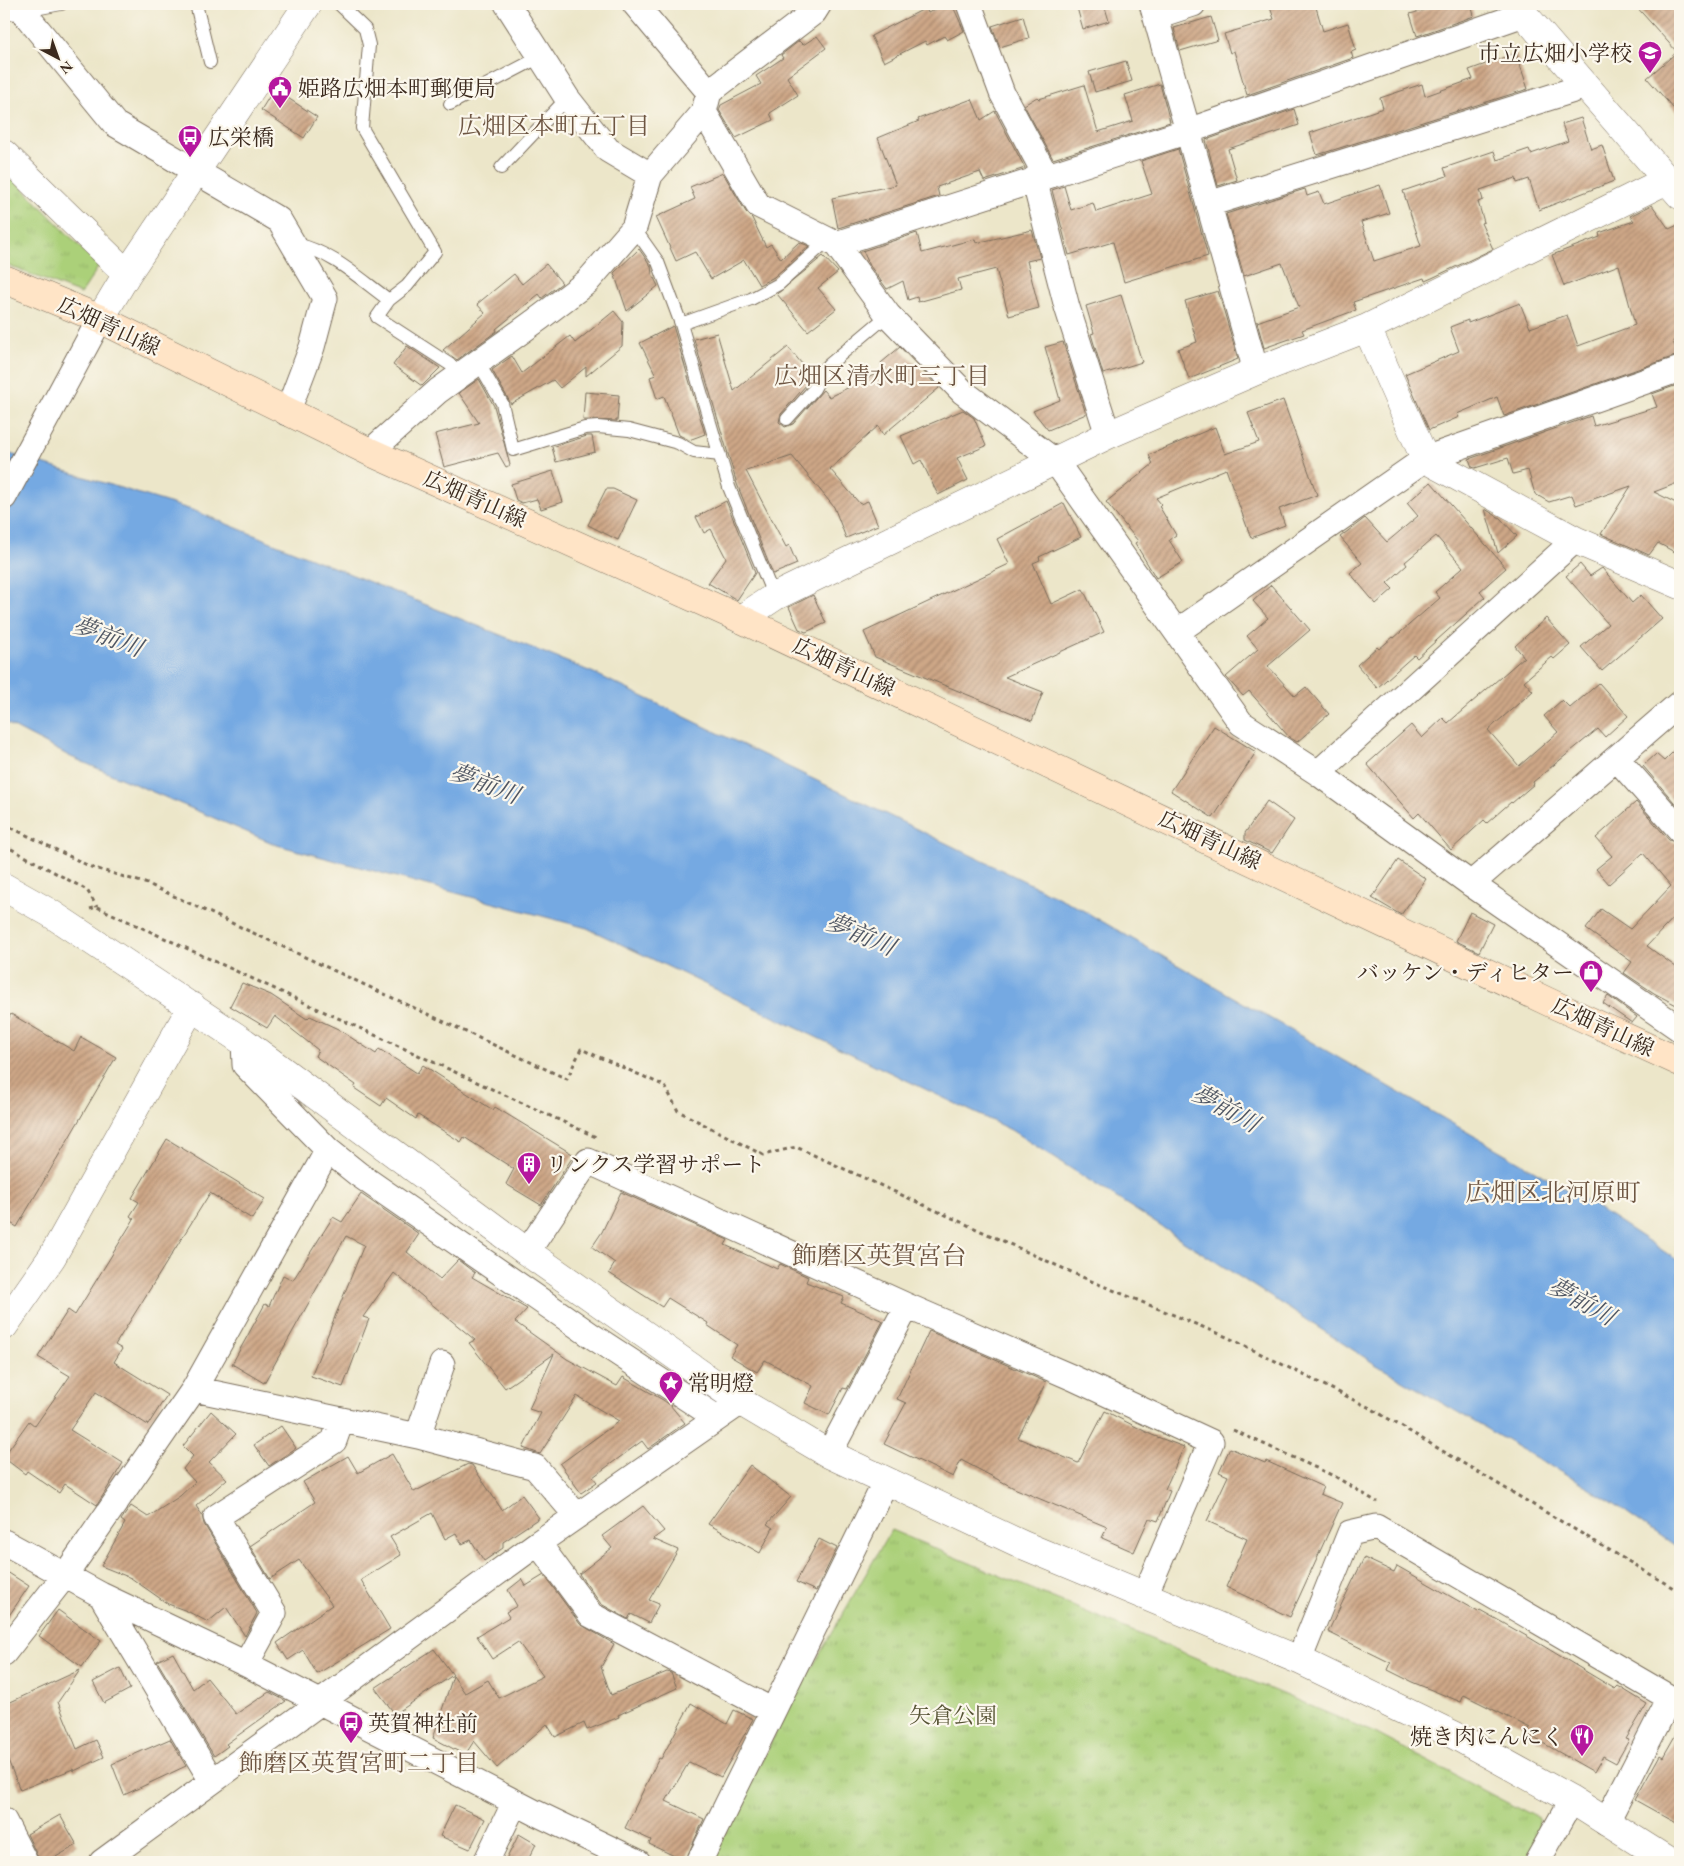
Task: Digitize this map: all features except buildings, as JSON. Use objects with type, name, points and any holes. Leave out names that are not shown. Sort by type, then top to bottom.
[{"type":"main road","name":"広畑青山線","points":[[4,279],[100,319],[287,413],[741,619],[1555,1005],[1680,1062]]},
{"type":"street","points":[[4,497],[100,319],[127,274],[308,4]]},
{"type":"street","points":[[508,4],[566,98],[608,150],[650,175]]},
{"type":"street","points":[[635,4],[706,102],[758,204],[832,242],[888,316],[963,392],[1056,462],[1178,631],[1241,723],[1318,773],[1471,884],[1680,1029]]},
{"type":"street","points":[[370,452],[438,390],[587,282],[634,228],[650,175],[706,102],[814,12],[819,4]]},
{"type":"street","points":[[969,4],[1002,93],[1040,178],[1067,307],[1108,435]]},
{"type":"street","points":[[1193,4],[1154,10],[1256,371]]},
{"type":"street","points":[[741,619],[774,597],[1056,462],[1108,435],[1256,371],[1367,328],[1674,187],[1519,9],[1188,131],[832,242]]},
{"type":"street","points":[[15,10],[116,124],[279,220],[326,298],[312,347],[287,413]]},
{"type":"street","points":[[1209,204],[1586,86]]},
{"type":"street","points":[[4,154],[127,274]]},
{"type":"street","points":[[1367,328],[1425,458],[1575,540],[1680,585]]},
{"type":"street","points":[[1178,631],[1425,458],[1680,369]]},
{"type":"street","points":[[1318,773],[1575,540]]},
{"type":"street","points":[[1471,884],[1680,703]]},
{"type":"street","points":[[1617,759],[1680,830]]},
{"type":"street","points":[[4,887],[50,913],[192,1006],[244,1042],[527,1252],[741,1402],[829,1454],[1022,1545],[1299,1660],[1458,1737],[1572,1800],[1670,1862]]},
{"type":"street","points":[[4,1326],[52,1258],[192,1006]]},
{"type":"street","points":[[244,1042],[245,1065],[328,1150],[358,1174],[592,1336],[717,1418]]},
{"type":"street","points":[[4,1653],[66,1574],[194,1389],[328,1150]]},
{"type":"street","points":[[527,1252],[588,1161],[907,1306],[1071,1377],[1211,1442],[1145,1595]]},
{"type":"street","points":[[829,1454],[907,1306]]},
{"type":"street","points":[[418,1436],[442,1364]]},
{"type":"street","points":[[194,1389],[418,1436],[535,1467],[576,1516]]},
{"type":"street","points":[[102,1862],[538,1543],[741,1402]]},
{"type":"street","points":[[246,1664],[274,1613],[216,1517],[334,1441],[341,1421]]},
{"type":"street","points":[[698,1862],[885,1482]]},
{"type":"street","points":[[1299,1660],[1350,1533],[1376,1527],[1670,1698],[1606,1823]]},
{"type":"street","points":[[4,1542],[66,1574],[101,1595],[246,1664],[515,1802],[638,1862]]},
{"type":"street","points":[[538,1543],[591,1615],[773,1710]]},
{"type":"street","points":[[101,1595],[212,1781]]},
{"type":"street","points":[[1537,1862],[1572,1800]]},
{"type":"street","points":[[486,1862],[515,1802]]},
{"type":"street","points":[[4,1821],[25,1862]]},
{"type":"lane","points":[[15,10],[61,4]]},
{"type":"lane","points":[[196,4],[210,62]]},
{"type":"lane","points":[[339,4],[365,29],[369,46],[362,128],[435,252],[407,286],[389,300],[377,317],[471,367],[502,403],[513,450],[585,428],[598,428],[629,430],[678,443],[694,452],[720,455]]},
{"type":"lane","points":[[450,104],[540,57]]},
{"type":"lane","points":[[501,168],[566,98]]},
{"type":"lane","points":[[634,228],[658,262],[681,324],[729,488],[774,597]]},
{"type":"lane","points":[[681,324],[751,299],[779,284],[832,242]]},
{"type":"lane","points":[[293,244],[306,246],[337,261],[389,300]]},
{"type":"lane","points":[[787,419],[814,389],[826,368],[888,316]]},
{"type":"path","points":[[4,824],[91,868],[148,884],[568,1079],[581,1049],[665,1086],[678,1111],[763,1155],[796,1147],[1091,1281],[1228,1338],[1372,1409],[1680,1592]]},
{"type":"path","points":[[4,845],[87,890],[97,907]]},
{"type":"green space","points":[[4,169],[99,266],[81,294],[4,264]]},
{"type":"green space","name":"矢倉公園","points":[[891,1530],[1375,1733],[1538,1819],[1539,1835],[1524,1862],[710,1862],[786,1713]]},
{"type":"water","name":"夢前川","points":[[4,452],[195,511],[594,673],[1072,904],[1592,1204],[1680,1262],[1680,1550],[1612,1502],[1375,1364],[1011,1130],[587,928],[277,845],[71,757],[4,722]]},
{"type":"place","name":"市立広畑小学校","points":[[1650,74]]},
{"type":"place","name":"姫路広畑本町郵便局","points":[[280,109]]},
{"type":"place","name":"広栄橋","points":[[190,158]]},
{"type":"place","name":"バッケン・ディヒター","points":[[1591,993]]},
{"type":"place","name":"リンクス学習サポート","points":[[529,1185]]},
{"type":"place","name":"常明燈","points":[[671,1404]]},
{"type":"place","name":"英賀神社前","points":[[351,1744]]},
{"type":"place","name":"焼き肉にんにく","points":[[1582,1757]]},
{"type":"district","name":"広畑区本町五丁目","points":[[554,125]]},
{"type":"district","name":"広畑区清水町三丁目","points":[[882,375]]},
{"type":"district","name":"広畑区北河原町","points":[[1553,1192]]},
{"type":"district","name":"飾磨区英賀宮台","points":[[879,1255]]},
{"type":"district","name":"飾磨区英賀宮町二丁目","points":[[359,1762]]}]
